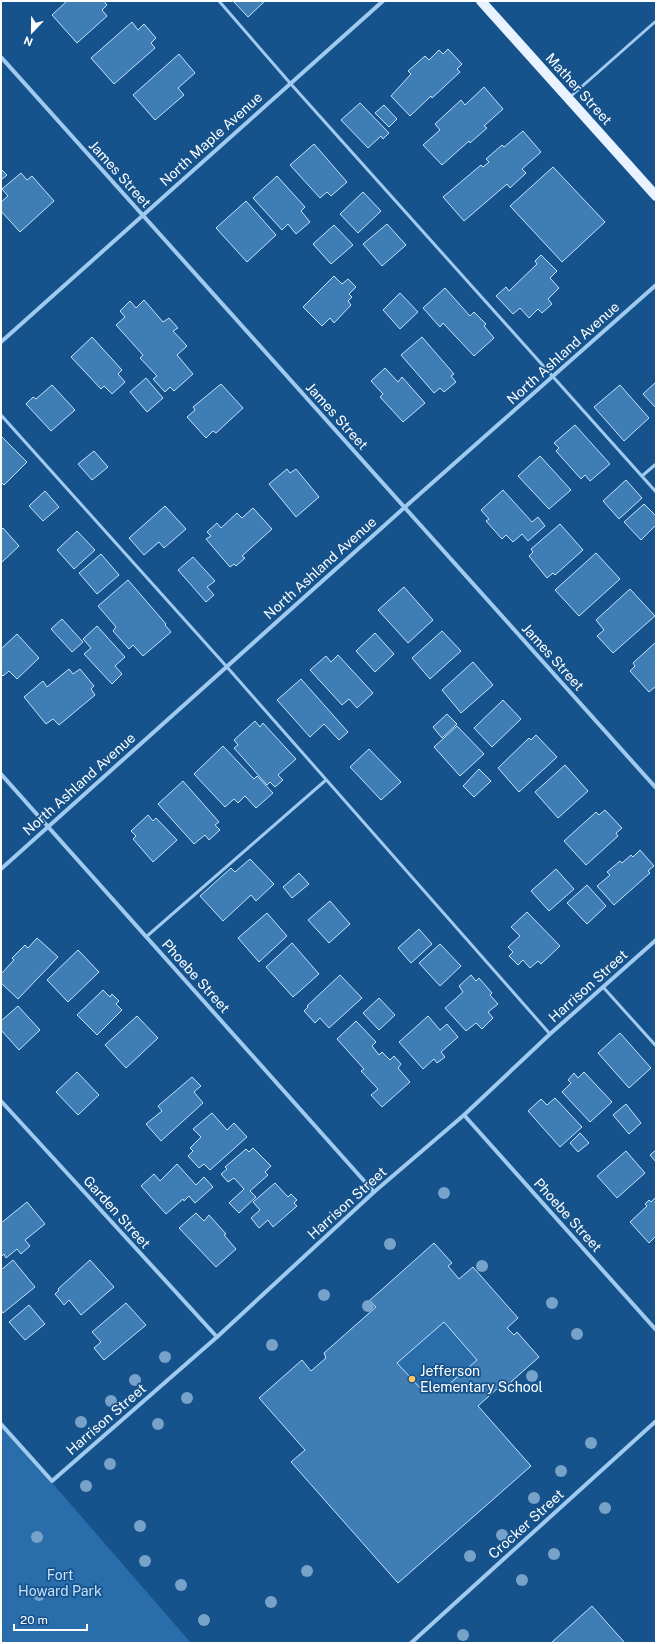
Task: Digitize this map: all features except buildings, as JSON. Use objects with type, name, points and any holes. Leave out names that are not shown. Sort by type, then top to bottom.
[{"type":"main road","name":"Mather Street","points":[[482,1],[656,196]]},
{"type":"street","name":"North Maple Avenue","points":[[1,342],[383,1]]},
{"type":"street","name":"James Street","points":[[1,57],[656,788]]},
{"type":"street","name":"North Ashland Avenue","points":[[1,869],[404,508],[656,285]]},
{"type":"street","name":"Phoebe Street","points":[[1,774],[374,1192]]},
{"type":"street","name":"Harrison Street","points":[[1,1424],[52,1481],[217,1337],[374,1192],[464,1115],[550,1034],[656,940]]},
{"type":"street","name":"Garden Street","points":[[1,1101],[217,1337]]},
{"type":"street","name":"Phoebe Street","points":[[464,1115],[656,1330]]},
{"type":"street","name":"Crocker Street","points":[[411,1643],[656,1421]]},
{"type":"lane","points":[[219,1],[290,83],[656,492]]},
{"type":"lane","points":[[569,98],[656,21]]},
{"type":"lane","points":[[1,415],[227,667],[550,1034]]},
{"type":"lane","points":[[642,476],[656,464]]},
{"type":"lane","points":[[146,937],[326,780]]},
{"type":"lane","points":[[604,987],[656,1046]]},
{"type":"green space","points":[[444,1322],[477,1360],[441,1391],[422,1390],[397,1363]]},
{"type":"green space","name":"Fort Howard Park","points":[[1,1424],[191,1643],[1,1643]]},
{"type":"place","name":"Jefferson Elementary School","points":[[412,1379]]}]
